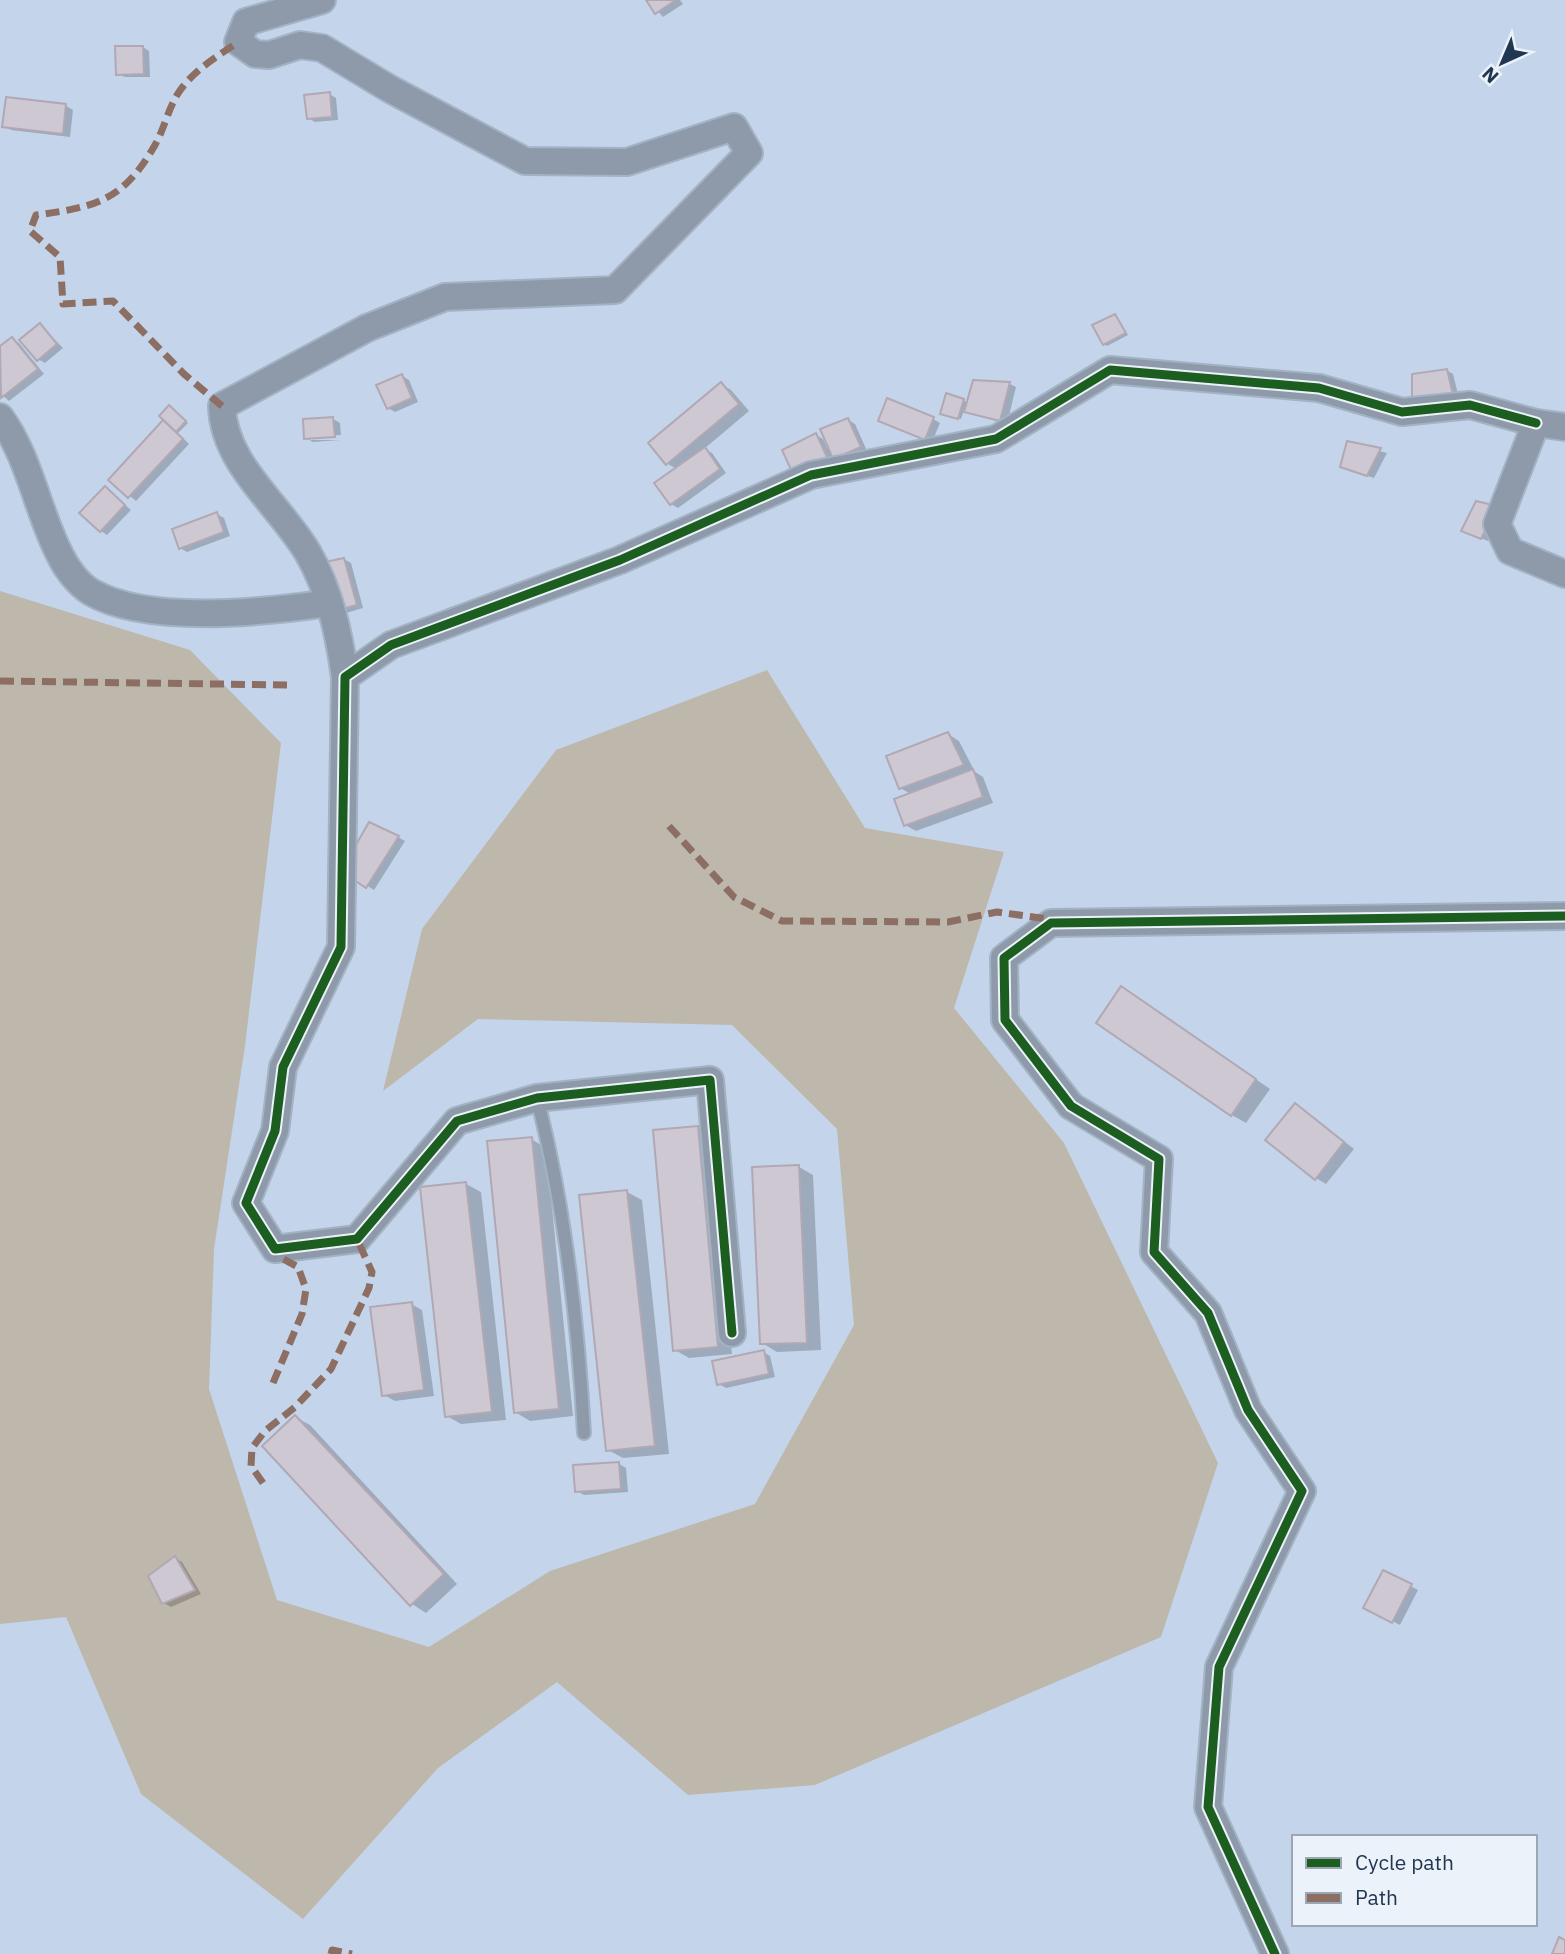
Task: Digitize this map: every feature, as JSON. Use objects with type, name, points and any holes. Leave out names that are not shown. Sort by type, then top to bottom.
[{"type":"street","points":[[322,0],[246,22],[238,42],[256,54],[268,55],[300,45],[322,48],[390,89],[525,161],[627,162],[734,127],[749,153],[615,290],[445,297],[366,328],[222,405],[222,421],[244,468],[308,553],[329,603],[340,640],[345,677],[341,947],[284,1067],[275,1131],[246,1203],[275,1249],[357,1239],[457,1121],[537,1098],[710,1080],[732,1333]]},
{"type":"street","points":[[345,677],[391,645],[620,560],[811,475],[996,439],[1110,370],[1319,388],[1402,412],[1470,405],[1536,423],[1565,427]]},
{"type":"street","points":[[0,417],[13,436],[60,555],[89,591],[119,603],[159,609],[251,614],[329,603]]},
{"type":"street","points":[[1536,423],[1497,524],[1510,551],[1565,574]]},
{"type":"street","points":[[1275,1954],[1208,1807],[1219,1667],[1302,1491],[1248,1410],[1208,1313],[1154,1252],[1159,1158],[1071,1106],[1005,1020],[1004,958],[1051,923],[1565,916]]},
{"type":"lane","points":[[537,1098],[554,1163],[581,1374],[584,1433]]},
{"type":"shaded area","points":[[0,591],[190,650],[281,743],[245,1046],[214,1249],[209,1389],[277,1600],[429,1647],[550,1571],[755,1504],[854,1325],[837,1129],[732,1025],[478,1019],[383,1091],[422,929],[556,750],[767,670],[865,828],[1004,852],[954,1008],[1064,1143],[1218,1463],[1161,1637],[815,1785],[688,1795],[557,1682],[438,1768],[303,1919],[141,1794],[66,1617],[0,1624]]},
{"type":"building","points":[[646,0],[676,0],[655,14]]},
{"type":"building","points":[[115,46],[143,46],[144,74],[116,75]]},
{"type":"building","points":[[330,92],[332,117],[307,119],[304,95]]},
{"type":"building","points":[[6,97],[66,104],[63,134],[2,127]]},
{"type":"building","points":[[1115,314],[1126,333],[1103,345],[1092,325]]},
{"type":"building","points":[[40,323],[57,344],[37,361],[19,340]]},
{"type":"building","points":[[12,337],[38,369],[1,398],[0,346]]},
{"type":"building","points":[[1447,369],[1453,395],[1412,402],[1412,374]]},
{"type":"building","points":[[402,374],[412,398],[387,409],[376,385]]},
{"type":"building","points":[[973,380],[1010,382],[1000,421],[964,412]]},
{"type":"building","points":[[721,382],[739,404],[666,465],[648,443]]},
{"type":"building","points":[[946,393],[964,399],[958,419],[940,414]]},
{"type":"building","points":[[887,398],[934,417],[925,440],[878,421]]},
{"type":"building","points":[[169,405],[186,421],[176,432],[159,416]]},
{"type":"building","points":[[333,417],[335,437],[304,439],[303,419]]},
{"type":"building","points":[[848,418],[861,447],[833,459],[820,429]]},
{"type":"building","points":[[163,420],[183,439],[128,498],[108,480]]},
{"type":"building","points":[[816,433],[827,457],[793,474],[782,450]]},
{"type":"building","points":[[1347,441],[1381,448],[1367,476],[1340,467]]},
{"type":"building","points":[[705,447],[720,469],[670,505],[654,483]]},
{"type":"building","points":[[105,486],[125,505],[100,532],[79,513]]},
{"type":"building","points":[[1476,501],[1497,506],[1481,539],[1461,531]]},
{"type":"building","points":[[217,512],[224,532],[179,549],[172,529]]},
{"type":"building","points":[[344,558],[357,605],[338,610],[325,562]]},
{"type":"building","points":[[948,732],[964,765],[899,789],[886,756]]},
{"type":"building","points":[[973,769],[983,797],[904,826],[894,799]]},
{"type":"building","points":[[369,822],[399,836],[366,888],[341,871]]},
{"type":"building","points":[[1121,986],[1256,1079],[1231,1116],[1096,1023]]},
{"type":"building","points":[[1295,1103],[1344,1142],[1315,1180],[1265,1140]]},
{"type":"building","points":[[698,1126],[718,1347],[673,1351],[653,1130]]},
{"type":"building","points":[[532,1137],[559,1409],[514,1413],[487,1141]]},
{"type":"building","points":[[799,1165],[807,1343],[760,1344],[752,1167]]},
{"type":"building","points":[[466,1182],[492,1412],[445,1417],[420,1187]]},
{"type":"building","points":[[627,1190],[655,1446],[606,1451],[579,1195]]},
{"type":"building","points":[[412,1302],[424,1390],[382,1396],[370,1307]]},
{"type":"building","points":[[764,1350],[769,1374],[717,1385],[712,1361]]},
{"type":"building","points":[[295,1415],[444,1574],[410,1606],[262,1446]]},
{"type":"building","points":[[619,1462],[621,1489],[575,1492],[573,1465]]},
{"type":"building","points":[[175,1556],[195,1590],[162,1604],[148,1576]]},
{"type":"building","points":[[1383,1570],[1412,1584],[1392,1623],[1363,1608]]},
{"type":"building","points":[[1559,1937],[1565,1940],[1565,1954],[1552,1954]]},
{"type":"marked path","points":[[222,406],[184,374],[113,301],[63,304],[60,257],[30,231],[36,215],[92,204],[119,190],[143,164],[155,145],[183,86],[204,66],[238,42]]},
{"type":"marked path","points":[[0,681],[288,685]]},
{"type":"marked path","points":[[669,826],[734,897],[782,921],[948,922],[997,912],[1055,920]]},
{"type":"marked path","points":[[263,1483],[251,1466],[252,1448],[265,1431],[295,1407],[331,1369],[369,1288],[372,1272],[357,1239]]},
{"type":"marked path","points":[[273,1383],[302,1314],[306,1289],[298,1267],[278,1256],[275,1249]]},
{"type":"marked path","points":[[331,1954],[332,1950],[352,1954]]},
{"type":"cycle path","points":[[732,1333],[710,1080],[537,1098],[457,1121],[357,1239],[275,1249],[246,1203],[275,1131],[283,1067],[341,947],[345,677],[391,645],[620,560],[811,475],[996,439],[1110,370],[1319,388],[1402,412],[1470,405],[1536,423]]},
{"type":"cycle path","points":[[1275,1954],[1208,1807],[1219,1667],[1302,1491],[1248,1410],[1208,1313],[1154,1252],[1159,1159],[1071,1106],[1005,1020],[1004,958],[1051,923],[1565,916]]}]
